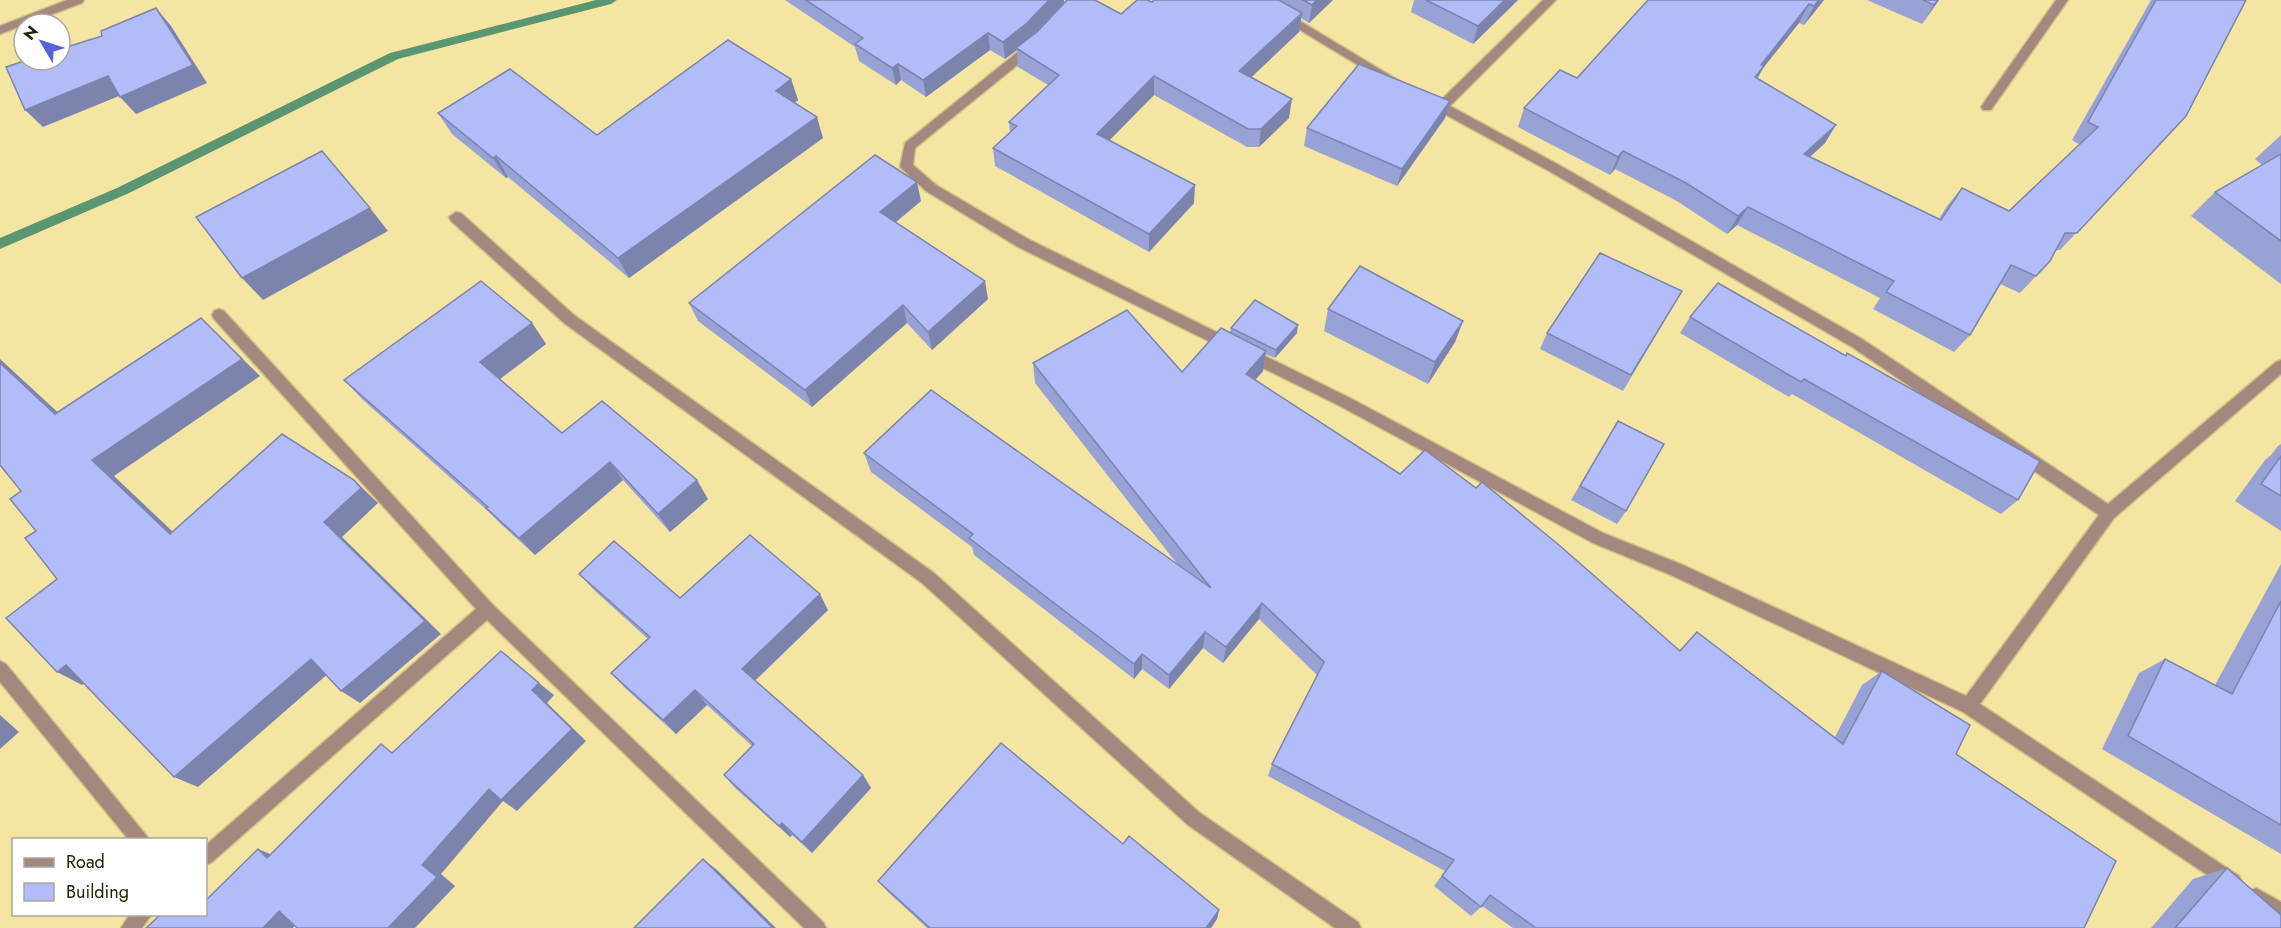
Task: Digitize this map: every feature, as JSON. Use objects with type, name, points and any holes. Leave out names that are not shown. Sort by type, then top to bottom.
[{"type":"street","points":[[0,30],[78,0]]},
{"type":"street","points":[[1256,0],[1400,84]]},
{"type":"street","points":[[1441,107],[1550,0]]},
{"type":"street","points":[[1987,107],[2062,0]]},
{"type":"street","points":[[1047,31],[1032,46],[909,146],[906,167],[931,188],[1023,243],[1335,397],[1598,538],[1677,570],[1969,706],[2281,913]]},
{"type":"street","points":[[1420,95],[1593,190],[1857,343],[2109,513]]},
{"type":"street","points":[[456,217],[569,319],[928,578],[1194,819],[1352,928]]},
{"type":"street","points":[[219,315],[487,610],[817,928]]},
{"type":"street","points":[[1969,706],[2109,513],[2281,366]]},
{"type":"street","points":[[207,855],[487,610]]},
{"type":"street","points":[[0,669],[139,838]]},
{"type":"street","points":[[130,928],[142,916]]},
{"type":"building","points":[[806,0],[1049,0],[1026,24],[1003,42],[988,33],[923,80],[898,64],[892,68],[855,44],[863,38]]},
{"type":"building","points":[[1067,0],[1095,0],[1121,14],[1137,0],[1152,2],[1154,0],[1279,0],[1302,13],[1239,71],[1292,99],[1261,129],[1248,129],[1154,76],[1097,134],[1195,185],[1149,234],[993,148],[1017,126],[1009,122],[1059,75],[1016,48],[1037,32]]},
{"type":"building","points":[[1303,0],[1317,0],[1312,5]]},
{"type":"building","points":[[1426,0],[1505,0],[1478,26]]},
{"type":"building","points":[[1648,0],[1819,0],[1814,6],[1809,4],[1761,65],[1764,66],[1755,77],[1836,125],[1804,154],[1941,220],[1962,188],[2009,211],[2098,127],[2088,122],[2156,0],[2246,0],[2186,116],[2077,233],[2065,233],[2050,261],[2036,276],[2011,265],[1970,335],[1886,292],[1894,281],[1748,207],[1738,216],[1686,183],[1623,151],[1618,157],[1524,108],[1560,70],[1577,78]]},
{"type":"building","points":[[1923,0],[1938,0],[1934,5]]},
{"type":"building","points":[[156,8],[193,65],[120,97],[108,76],[25,110],[6,67],[12,65],[12,72],[72,72],[72,45],[102,36],[101,31]]},
{"type":"building","points":[[728,40],[791,79],[776,91],[817,117],[618,258],[496,156],[493,158],[438,113],[510,69],[597,135]]},
{"type":"building","points":[[1359,64],[1450,101],[1402,169],[1307,128]]},
{"type":"building","points":[[322,151],[370,208],[242,278],[196,217]]},
{"type":"building","points":[[2281,154],[2281,241],[2215,192]]},
{"type":"building","points":[[875,155],[917,182],[880,212],[985,281],[928,332],[903,305],[805,390],[689,303]]},
{"type":"building","points":[[1600,253],[1682,291],[1631,375],[1547,333]]},
{"type":"building","points":[[1360,266],[1463,321],[1435,362],[1328,309]]},
{"type":"building","points":[[481,281],[532,323],[480,362],[562,433],[602,401],[697,480],[658,514],[610,462],[519,538],[486,508],[488,507],[344,380]]},
{"type":"building","points":[[1718,283],[1846,356],[1847,353],[2040,461],[2018,500],[1804,379],[1801,382],[1690,317]]},
{"type":"building","points":[[1255,300],[1298,325],[1276,350],[1231,328]]},
{"type":"building","points":[[1127,310],[1182,372],[1221,328],[1266,351],[1246,374],[1400,474],[1425,450],[1476,488],[1482,482],[1559,545],[1680,651],[1697,632],[1843,744],[1882,671],[1970,725],[1956,754],[2116,861],[2084,928],[1536,928],[1490,895],[1481,907],[1442,876],[1454,860],[1272,764],[1324,662],[1262,603],[1226,647],[1205,632],[1169,675],[1142,654],[1134,664],[969,538],[973,534],[864,453],[931,390],[1211,588],[1033,363]]},
{"type":"building","points":[[201,318],[242,359],[92,460],[170,534],[282,434],[354,480],[361,488],[324,522],[425,621],[341,691],[311,659],[174,777],[66,665],[57,672],[6,618],[57,579],[25,538],[36,531],[10,499],[21,491],[0,465],[0,363],[55,414]]},
{"type":"building","points":[[1618,421],[1664,444],[1626,511],[1580,486]]},
{"type":"building","points":[[2281,456],[2281,496],[2261,484]]},
{"type":"building","points":[[750,535],[820,594],[742,669],[863,775],[802,842],[782,823],[779,826],[724,775],[754,744],[695,690],[663,720],[611,673],[650,637],[579,574],[614,541],[680,598]]},
{"type":"building","points":[[2281,601],[2281,825],[2128,736],[2165,659],[2232,694]]},
{"type":"building","points":[[501,651],[539,683],[532,690],[572,729],[501,800],[489,789],[422,865],[437,877],[388,928],[297,928],[279,911],[263,928],[146,928],[159,916],[207,916],[207,899],[258,849],[267,858],[381,744],[392,753]]},
{"type":"building","points":[[1001,743],[1123,844],[1129,836],[1219,910],[1206,928],[930,928],[878,881]]},
{"type":"building","points":[[703,859],[773,928],[634,928]]},
{"type":"building","points":[[2227,868],[2281,915],[2281,928],[2175,928]]},
{"type":"waterway","points":[[0,244],[122,191],[394,56],[611,0]]}]
